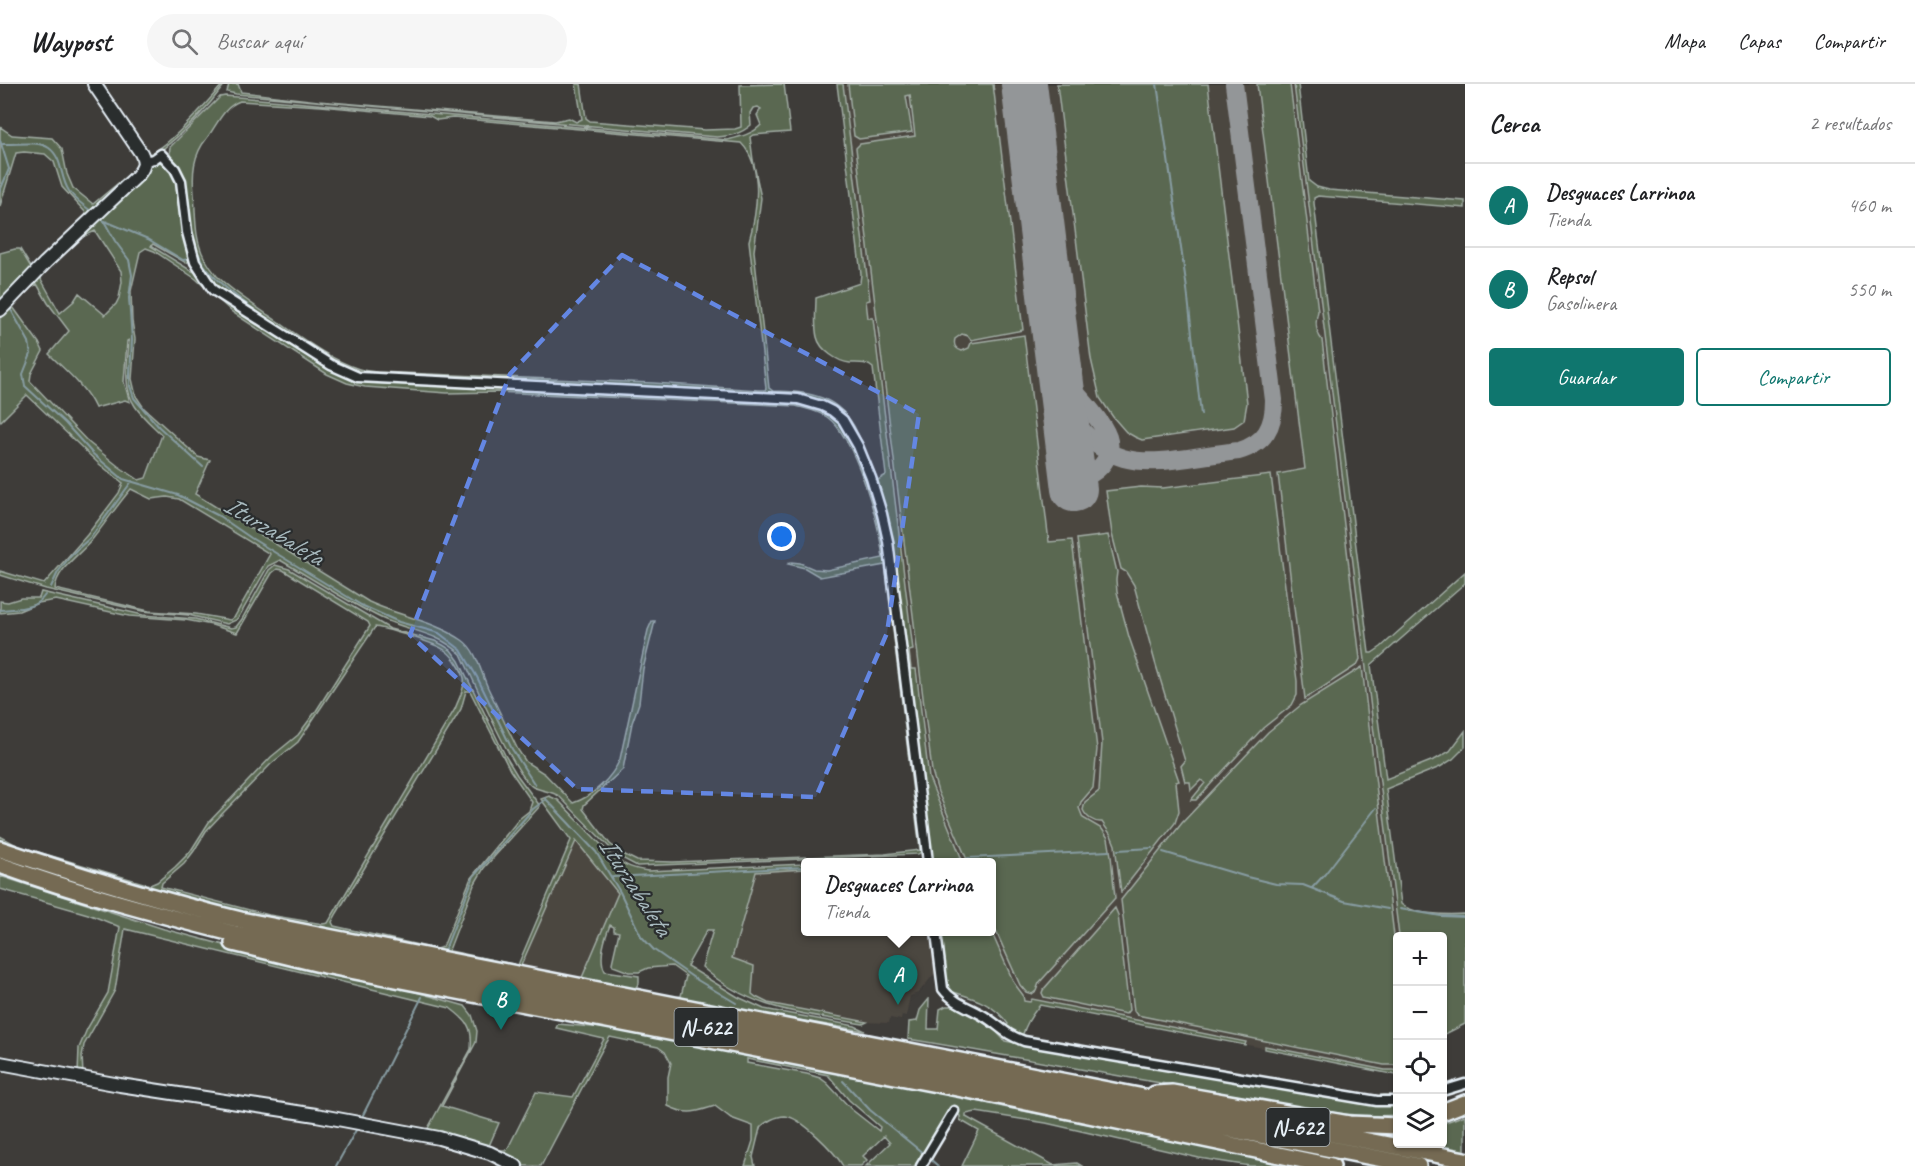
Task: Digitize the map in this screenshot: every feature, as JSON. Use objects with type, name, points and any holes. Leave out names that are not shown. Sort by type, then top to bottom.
[{"type":"highway","name":"N-622","points":[[0,849],[86,878],[241,920],[1465,1160]]},
{"type":"highway","name":"N-622","points":[[0,865],[60,886],[151,913],[235,934],[1418,1166]]},
{"type":"highway","points":[[0,870],[152,920],[283,956],[828,1062],[1332,1166]]},
{"type":"highway","points":[[1131,1095],[1172,1093],[1349,1124],[1393,1126]]},
{"type":"highway","points":[[1447,1110],[1465,1103]]},
{"type":"highway","points":[[1447,1117],[1465,1110]]},
{"type":"highway","points":[[1128,1123],[1365,1166]]},
{"type":"street","points":[[0,310],[45,262],[142,171],[144,161],[94,84]]},
{"type":"street","points":[[144,161],[154,159],[161,154],[175,169],[181,181],[187,232],[195,262],[213,290],[331,365],[358,377],[798,399],[822,406],[843,420],[858,446],[871,478],[888,541],[928,858]]},
{"type":"street","points":[[936,936],[943,989],[948,995],[1011,1036],[1024,1041],[1366,1099],[1393,1101]]},
{"type":"street","points":[[0,1063],[120,1085],[316,1115],[439,1138],[490,1153],[516,1166]]},
{"type":"street","points":[[1447,1091],[1465,1084]]},
{"type":"street","points":[[923,1163],[954,1111]]},
{"type":"highlighted area","points":[[622,255],[919,414],[887,633],[816,797],[577,789],[410,635],[510,374]]},
{"type":"shaded area","points":[[839,84],[1298,84],[1402,932],[1393,932],[1393,1074],[949,985],[988,936],[996,936],[996,858],[934,858]]},
{"type":"shaded area","points":[[576,840],[618,893],[581,980],[520,968]]},
{"type":"shaded area","points":[[801,869],[801,936],[930,936],[935,973],[918,993],[910,996],[906,1016],[902,1015],[901,1020],[890,1018],[889,1023],[862,1022],[768,1003],[752,994],[732,958],[756,872]]},
{"type":"green space","points":[[87,84],[90,84],[138,153],[140,167],[0,306],[0,253],[20,249],[32,269],[87,214],[62,187],[54,162],[45,154],[24,152],[16,153],[0,206],[0,127],[12,135],[52,138],[62,149],[67,174],[73,188],[93,204],[135,169],[137,164],[135,156]]},
{"type":"green space","points":[[225,84],[210,103],[184,130],[157,154],[148,156],[137,138],[148,154],[156,151],[187,124]]},
{"type":"green space","points":[[229,84],[238,84],[241,92],[318,101],[555,121],[569,118],[576,122],[582,119],[576,84],[581,84],[586,118],[590,121],[705,130],[741,127],[740,85],[784,84],[790,132],[750,137],[761,198],[754,251],[769,388],[773,391],[811,394],[842,410],[857,432],[878,480],[886,475],[873,368],[865,364],[845,362],[835,358],[819,342],[816,328],[816,298],[860,283],[861,274],[837,84],[843,84],[870,300],[866,301],[868,318],[873,318],[913,650],[909,651],[911,669],[916,669],[929,778],[961,858],[932,858],[897,575],[885,511],[836,410],[825,403],[800,396],[556,385],[352,372],[300,343],[224,292],[211,278],[197,255],[191,237],[187,190],[172,162],[170,152],[170,147],[220,97],[225,96],[727,140],[746,135],[758,128],[761,125],[757,115],[761,109],[753,108],[750,113],[751,125],[743,131],[717,137],[236,94],[227,92]],"holes":[[[240,101],[430,116],[437,120],[453,118],[741,143],[753,164],[756,177],[756,204],[749,241],[765,390],[361,370],[335,359],[312,345],[235,292],[217,276],[204,257],[198,242],[193,179],[196,158],[202,144],[229,107]]]},
{"type":"green space","points":[[848,84],[993,84],[1023,330],[971,340],[962,334],[955,339],[954,344],[962,351],[969,348],[971,343],[1024,335],[1049,542],[1072,540],[1097,749],[1093,788],[1081,802],[1079,808],[1083,818],[1102,829],[1108,838],[1115,898],[1039,983],[1032,994],[1026,992],[1020,985],[996,931],[996,858],[966,858],[938,792],[932,771],[856,148],[860,144],[915,136],[910,95],[906,96],[912,132],[859,139],[854,136]]},
{"type":"green space","points":[[1057,84],[1208,84],[1247,403],[1244,420],[1234,427],[1142,440],[1126,432],[1100,398],[1091,359]]},
{"type":"green space","points":[[1257,84],[1290,84],[1318,311],[1316,326],[1322,340],[1360,659],[1357,665],[1305,699],[1278,474],[1305,469]]},
{"type":"green space","points":[[1294,84],[1298,84],[1309,181],[1317,187],[1329,190],[1465,201],[1465,208],[1318,196],[1314,198],[1369,653],[1381,647],[1465,572],[1465,583],[1371,665],[1386,779],[1450,751],[1465,731],[1465,747],[1453,759],[1440,767],[1386,789],[1401,904],[1422,912],[1465,914],[1465,1024],[1447,1033],[1447,932],[1399,932]]},
{"type":"green space","points":[[160,162],[170,168],[177,181],[191,260],[186,263],[153,244],[151,246],[200,274],[221,298],[326,368],[354,381],[804,403],[822,409],[837,419],[855,445],[875,502],[887,553],[923,851],[918,854],[637,866],[618,856],[559,796],[533,787],[525,780],[484,704],[461,654],[432,636],[381,618],[280,560],[268,566],[240,615],[236,620],[227,624],[188,615],[142,611],[46,589],[0,575],[0,571],[44,584],[87,535],[119,493],[123,483],[98,463],[27,395],[0,422],[0,314],[154,163]],"holes":[[[95,231],[121,271],[122,282],[119,298],[105,315],[79,293],[74,301],[60,313],[41,279],[42,275],[78,239]],[[146,248],[196,279],[232,312],[327,374],[347,383],[365,387],[447,393],[496,392],[796,406],[827,417],[838,428],[847,443],[864,482],[877,524],[883,558],[827,570],[814,569],[800,563],[788,564],[805,568],[820,577],[885,565],[920,850],[885,854],[673,862],[637,861],[610,844],[583,809],[584,805],[623,769],[655,621],[652,621],[648,630],[620,759],[601,786],[573,803],[545,774],[526,762],[467,644],[440,628],[369,602],[195,494],[210,460],[198,457],[144,408],[136,396],[132,379],[135,339],[131,291],[140,252]],[[37,284],[69,331],[49,354],[80,385],[95,408],[125,400],[130,402],[124,382],[127,341],[129,340],[128,391],[141,414],[162,435],[146,478],[139,480],[88,442],[30,381],[31,374],[43,351],[13,307],[27,290]],[[131,489],[151,499],[167,497],[179,499],[270,554],[235,616],[230,620],[196,614],[149,611],[55,589],[59,575],[91,541]]]},
{"type":"green space","points":[[1271,475],[1297,695],[1292,705],[1263,728],[1196,800],[1191,800],[1205,783],[1201,780],[1191,790],[1190,782],[1185,782],[1181,766],[1185,761],[1134,585],[1126,572],[1121,569],[1112,534],[1106,491],[1141,487],[1163,488]]},
{"type":"green space","points":[[1108,535],[1117,572],[1117,592],[1129,637],[1179,781],[1176,782],[1179,811],[1175,823],[1121,892],[1115,845],[1111,835],[1102,822],[1091,819],[1083,810],[1085,802],[1099,791],[1102,743],[1077,539]]},
{"type":"green space","points":[[275,565],[289,569],[390,629],[435,641],[451,650],[459,661],[506,757],[540,806],[484,868],[474,885],[450,951],[518,965],[571,840],[541,799],[549,796],[558,800],[613,857],[638,869],[648,871],[801,864],[801,869],[756,872],[732,958],[754,966],[752,994],[768,1003],[867,1022],[863,1024],[778,1008],[740,993],[721,982],[702,967],[713,930],[707,930],[687,966],[738,997],[764,1009],[855,1026],[865,1031],[737,1010],[675,997],[681,996],[686,976],[672,966],[629,972],[613,966],[619,932],[614,931],[614,927],[610,925],[602,954],[605,971],[639,976],[639,983],[634,990],[581,980],[618,893],[576,841],[520,968],[213,907],[147,890],[0,843],[0,836],[18,846],[150,885],[157,882],[190,852],[209,822],[271,757],[298,735],[370,626],[368,622],[283,570],[277,569],[272,573],[237,633],[186,620],[129,616],[56,600],[38,603],[19,611],[0,613],[0,601],[39,598],[41,592],[143,615],[195,619],[231,628],[236,627],[269,570]],"holes":[[[375,627],[401,633],[446,651],[461,671],[464,685],[455,709],[328,923],[269,915],[161,887],[162,883],[184,864],[206,831],[222,814],[271,764],[298,742]],[[466,691],[470,691],[510,770],[532,802],[529,811],[519,819],[471,878],[443,947],[436,949],[334,926],[332,922],[337,913],[461,709]]]},
{"type":"green space","points":[[1362,667],[1394,932],[1393,1065],[1137,1015],[1134,1011],[1121,900],[1182,823],[1268,732],[1301,705]]},
{"type":"green space","points":[[0,876],[164,929],[465,1006],[472,1015],[477,1031],[476,1042],[442,1106],[499,1123],[488,1148],[426,1132],[471,1049],[468,1025],[450,1008],[125,929],[115,990],[84,1045],[83,1074],[78,1074],[79,1048],[108,993],[120,927],[88,914],[0,889]]},
{"type":"green space","points":[[1115,908],[1118,915],[1129,1010],[1126,1014],[1044,997],[1043,990]]},
{"type":"green space","points":[[941,936],[993,936],[1024,1001],[1030,1002],[1032,999],[1246,1042],[1245,1045],[1040,1005],[1026,1026],[1023,1034],[1026,1036],[1335,1090],[1393,1096],[1393,1098],[1380,1098],[1025,1038],[1005,1028],[1008,1024],[990,1006],[950,991],[947,986]]},
{"type":"green space","points":[[929,999],[928,1029],[938,1029],[940,1009],[954,1006],[993,1028],[1005,1041],[1362,1102],[1393,1104],[1393,1115],[1358,1115],[1319,1110],[908,1039],[909,1022],[917,1021],[920,1010]]},
{"type":"green space","points":[[558,1024],[615,1029],[864,1076],[1008,1108],[1302,1166],[1250,1166],[1199,1158],[1046,1123],[976,1112],[966,1114],[966,1117],[1053,1165],[1077,1163],[1082,1166],[962,1166],[979,1131],[960,1120],[960,1116],[952,1109],[916,1166],[866,1166],[890,1143],[884,1136],[863,1156],[867,1160],[861,1166],[843,1166],[833,1152],[800,1122],[785,1116],[771,1120],[760,1128],[753,1157],[755,1166],[745,1166],[753,1141],[753,1126],[731,1118],[715,1106],[692,1112],[668,1106],[668,1077],[671,1063],[665,1052],[658,1047],[610,1037],[541,1166],[522,1166],[498,1150],[507,1150],[536,1092],[573,1097],[604,1039],[556,1028]],"holes":[[[747,1059],[828,1075],[849,1100],[880,1127],[879,1131],[851,1109],[820,1078],[747,1063]]]},
{"type":"green space","points":[[1265,1046],[1393,1070],[1393,1074],[1265,1049]]},
{"type":"green space","points":[[1465,1115],[1465,1153],[1438,1148],[1447,1148],[1447,1122]]},
{"type":"waterway","points":[[1157,84],[1187,289],[1201,415]]},
{"type":"waterway","name":"Iturzabaleta","points":[[0,140],[9,169],[0,191]]},
{"type":"waterway","points":[[3,144],[33,143],[49,148],[57,157],[69,191],[94,213]]},
{"type":"waterway","points":[[101,218],[129,260],[132,275],[129,298],[132,340],[130,386],[134,398],[159,427],[203,467]]},
{"type":"waterway","points":[[105,221],[148,239],[183,260],[189,259]]},
{"type":"waterway","points":[[199,254],[213,276],[225,287],[292,336]]},
{"type":"waterway","name":"Iturzabaleta","points":[[10,308],[29,342],[31,354],[23,374],[25,386],[65,423],[93,454],[123,479],[178,495],[219,516],[361,605],[399,622],[439,633],[461,650],[477,677],[512,749],[535,785]]},
{"type":"waterway","points":[[543,382],[588,384]]},
{"type":"waterway","points":[[51,587],[58,572],[72,554],[91,537],[132,481]]},
{"type":"waterway","points":[[0,610],[31,606],[45,595]]},
{"type":"waterway","name":"Iturzabaleta","points":[[545,798],[596,852],[620,892],[641,936],[654,950],[694,978],[736,1003]]},
{"type":"waterway","points":[[444,952],[474,876],[533,809],[545,800]]},
{"type":"waterway","points":[[1312,888],[1376,808]]},
{"type":"waterway","points":[[1118,850],[1152,848]]},
{"type":"waterway","points":[[968,858],[1109,851]]},
{"type":"waterway","points":[[1163,852],[1247,877],[1276,884],[1303,885],[1344,901],[1388,909]]},
{"type":"waterway","points":[[613,877],[801,867]]},
{"type":"waterway","points":[[1400,909],[1441,916],[1465,917]]},
{"type":"waterway","points":[[361,1119],[422,997]]},
{"type":"waterway","name":"Iturzabaleta","points":[[843,1081],[870,1110],[924,1154]]},
{"type":"waterway","points":[[336,1166],[356,1130]]},
{"type":"waterway","name":"Iturzabaleta","points":[[929,1158],[938,1166]]},
{"type":"taxiway","points":[[1063,400],[1080,427],[1098,445],[1117,456],[1138,461],[1160,461],[1239,451],[1248,448],[1262,438],[1270,426],[1274,400],[1234,84]]},
{"type":"taxiway","points":[[1057,351],[1054,412],[1057,458],[1061,469],[1067,475],[1075,478],[1084,477],[1093,473],[1107,458],[1108,437],[1094,413],[1060,375]]},
{"type":"runway","points":[[1024,84],[1074,489]]},
{"type":"place","name":"Desguaces Larrinoa","points":[[898,1005]]},
{"type":"place","name":"Repsol","points":[[501,1030]]}]
